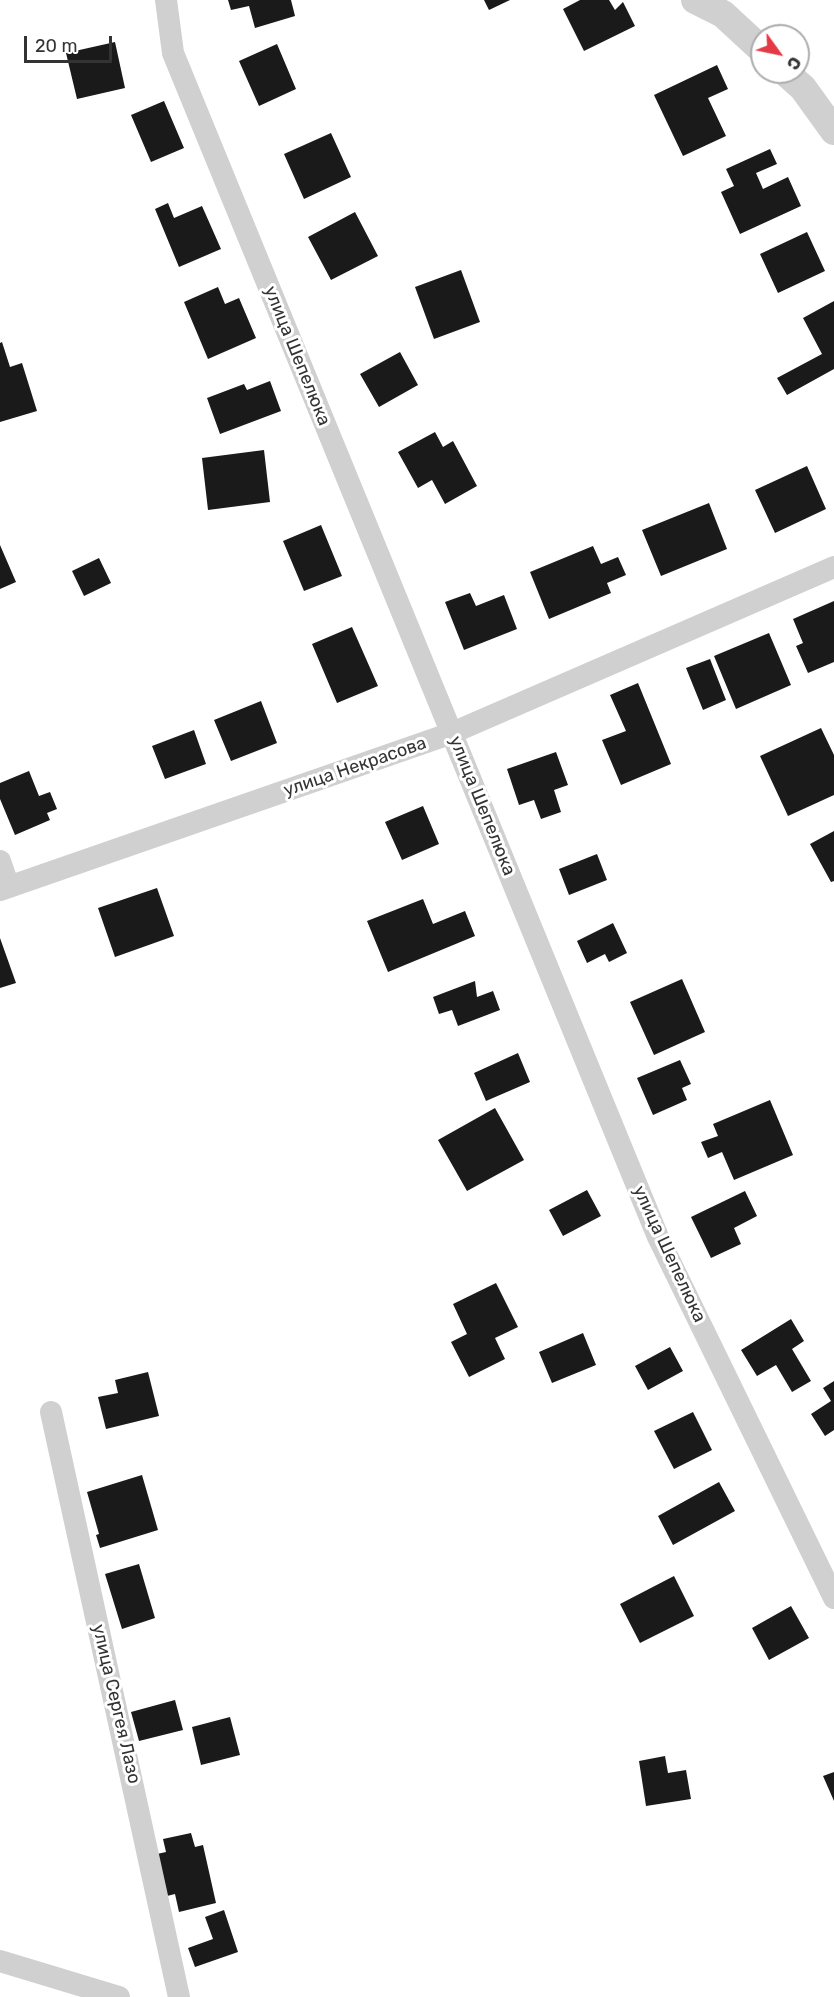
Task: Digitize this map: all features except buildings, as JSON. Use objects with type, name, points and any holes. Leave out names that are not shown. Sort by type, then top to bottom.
[{"type":"street","name":"улица Шепелюка","points":[[166,0],[173,53],[658,1237],[834,1598]]},
{"type":"street","points":[[695,0],[717,7],[750,39]]},
{"type":"street","points":[[798,84],[834,131]]},
{"type":"street","name":"улица Некрасова","points":[[4,889],[452,734],[834,567]]},
{"type":"street","points":[[0,861],[4,889]]},
{"type":"street","name":"улица Сергея Лазо","points":[[51,1412],[179,1997]]},
{"type":"street","points":[[0,1961],[119,1997]]}]
